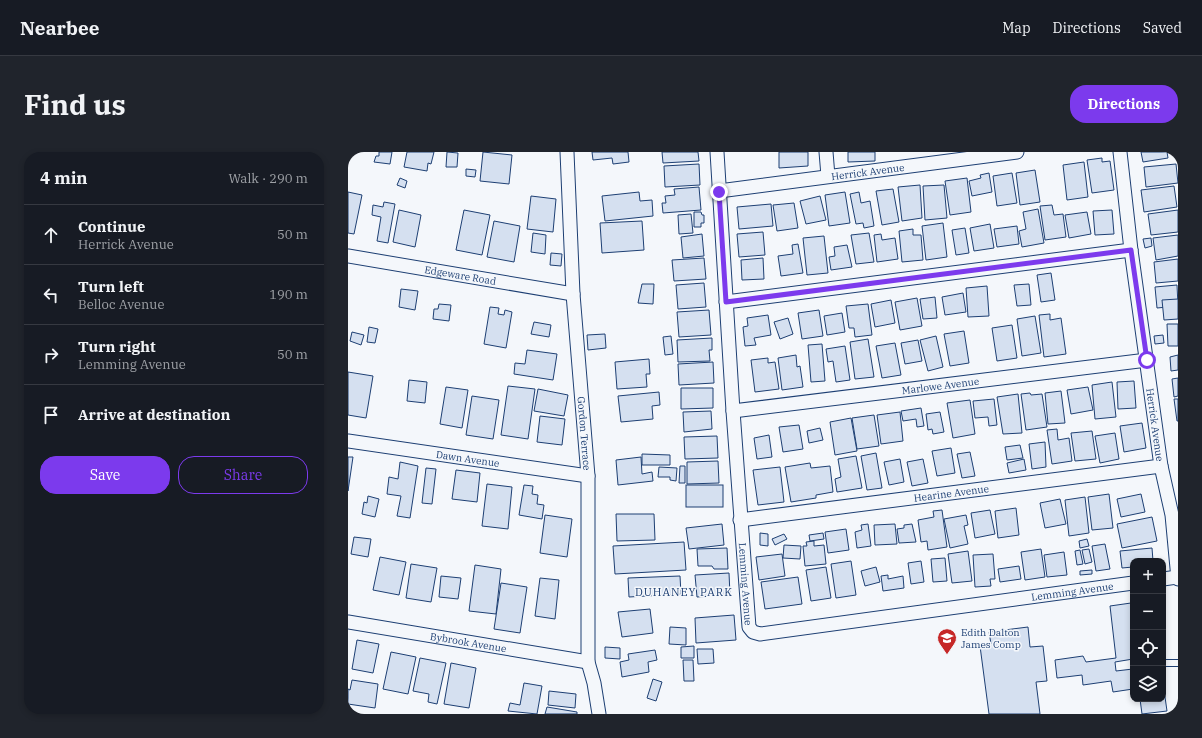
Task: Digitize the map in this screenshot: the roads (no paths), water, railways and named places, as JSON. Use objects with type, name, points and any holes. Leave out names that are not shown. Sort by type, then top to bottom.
[{"type":"street","name":"Gordon Terrace","points":[[567,152],[573,294],[588,476],[588,662],[594,683],[599,714]]},
{"type":"street","name":"Lemming Avenue","points":[[717,152],[740,520],[749,627],[753,632],[760,634],[1130,583]]},
{"type":"street","points":[[826,152],[828,176]]},
{"type":"street","name":"Herrick Avenue","points":[[719,192],[828,176],[1017,152]]},
{"type":"street","name":"Herrick Avenue","points":[[1120,152],[1131,250],[1161,466],[1175,515],[1178,578]]},
{"type":"street","points":[[726,302],[1131,250]]},
{"type":"street","name":"Edgeware Road","points":[[348,256],[573,294]]},
{"type":"street","name":"Marlowe Avenue","points":[[733,411],[1147,360]]},
{"type":"street","name":"Dawn Avenue","points":[[348,441],[588,476]]},
{"type":"street","name":"Hearine Avenue","points":[[740,520],[1161,466]]},
{"type":"street","points":[[1166,579],[1178,578]]},
{"type":"street","name":"Bybrook Avenue","points":[[348,622],[588,662]]},
{"type":"lane","points":[[1166,663],[1178,663]]},
{"type":"place","name":"Edith Dalton James Comp","points":[[947,655]]},
{"type":"district","name":"DUHANEY PARK","points":[[684,592]]}]
